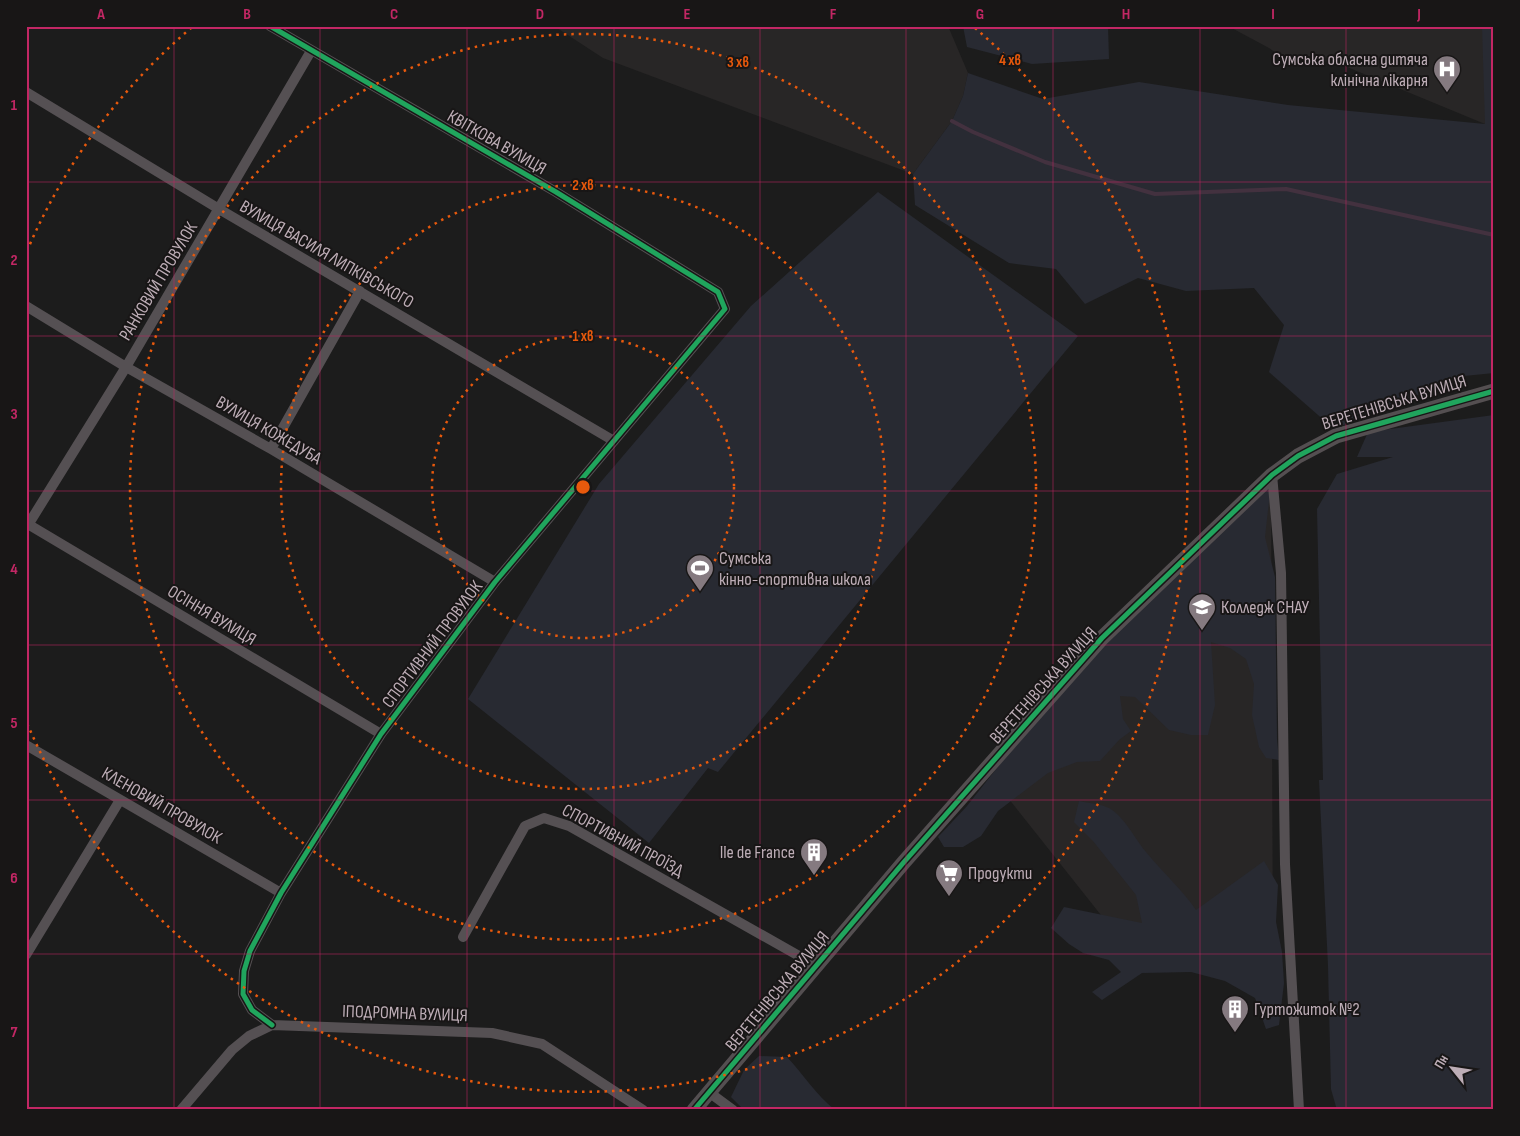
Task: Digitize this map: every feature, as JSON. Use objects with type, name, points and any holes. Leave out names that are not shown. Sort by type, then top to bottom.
[{"type":"street","name":"КВІТКОВА ВУЛИЦЯ","points":[[270,26],[556,192],[709,286],[718,292],[725,309]]},
{"type":"street","name":"РАНКОВИЙ ПРОВУЛОК","points":[[27,524],[126,367],[311,51]]},
{"type":"street","name":"ВУЛИЦЯ ВАСИЛЯ ЛИПКІВСЬКОГО","points":[[26,92],[219,209],[614,441]]},
{"type":"street","points":[[271,449],[360,291]]},
{"type":"street","name":"ВУЛИЦЯ КОЖЕДУБА","points":[[26,306],[126,367],[271,449],[495,582]]},
{"type":"street","name":"СПОРТИВНИЙ ПРОВУЛОК","points":[[272,1025],[252,1010],[243,994],[244,971],[250,951],[281,892],[381,734],[495,582],[725,309]]},
{"type":"street","name":"ВЕРЕТЕНІВСЬКА ВУЛИЦЯ","points":[[694,1110],[918,846],[1102,638],[1272,474],[1298,456],[1336,436],[1494,391]]},
{"type":"street","points":[[1272,474],[1281,573],[1285,864],[1299,1110]]},
{"type":"street","name":"ОСІННЯ ВУЛИЦЯ","points":[[27,524],[381,734]]},
{"type":"street","name":"КЛЕНОВИЙ ПРОВУЛОК","points":[[26,745],[281,892]]},
{"type":"street","points":[[26,955],[120,800]]},
{"type":"street","name":"СПОРТИВНИЙ ПРОЇЗД","points":[[463,937],[525,826],[544,818],[569,826],[816,965]]},
{"type":"street","name":"ІПОДРОМНА ВУЛИЦЯ","points":[[181,1110],[232,1050],[249,1036],[272,1025],[492,1033],[542,1044],[643,1110]]},
{"type":"street","points":[[710,1093],[733,1110]]},
{"type":"shaded area","points":[[554,26],[948,26],[968,73],[963,96],[952,121],[913,174],[603,58]]},
{"type":"shaded area","points":[[963,26],[1108,26],[1109,59],[1032,64],[967,47]]},
{"type":"shaded area","name":"Сумська обласна дитяча клінічна лікарня","points":[[1228,26],[1494,26],[1485,124],[1335,62],[1289,62],[1269,48]]},
{"type":"shaded area","points":[[1482,26],[1494,26],[1494,373],[1464,376],[1334,429],[1269,372],[1284,325],[1254,288],[1186,291],[1138,278],[1085,304],[1056,269],[1009,263],[915,205],[913,174],[952,121],[963,96],[968,73],[1043,99],[1139,82],[1288,105],[1485,124]]},
{"type":"shaded area","name":"Сумська кінно-спортивна школа","points":[[878,192],[1078,336],[718,772],[708,768],[649,843],[468,699],[599,484],[751,306]]},
{"type":"shaded area","points":[[1494,415],[1494,1110],[1337,1110],[1331,1089],[1328,966],[1319,780],[1323,780],[1317,509],[1337,474],[1393,457],[1357,457],[1368,432]]},
{"type":"shaded area","name":"Колледж СНАУ","points":[[1271,483],[1273,963],[1139,963],[993,779]]},
{"type":"shaded area","points":[[1271,483],[1265,537],[1275,577],[1277,739],[1279,760],[1266,758],[1259,747],[1252,715],[1254,684],[1246,659],[1230,648],[1211,642],[1215,705],[1208,735],[1191,735],[1169,730],[1135,697],[1120,696],[1123,719],[1131,731],[1119,740],[1100,761],[1077,762],[1048,773],[998,811],[981,836],[963,847],[944,847],[938,837],[967,806],[1023,735],[1096,653]]},
{"type":"shaded area","points":[[1079,801],[1109,808],[1120,816],[1146,852],[1196,910],[1264,861],[1278,885],[1276,922],[1282,952],[1284,983],[1279,1025],[1266,1029],[1255,998],[1225,981],[1191,972],[1142,973],[1102,1000],[1092,992],[1121,972],[1109,960],[1083,953],[1069,944],[1051,928],[1064,907],[1142,923],[1136,895],[1093,841],[1074,822]]},
{"type":"shaded area","points":[[759,1056],[787,1057],[835,1110],[744,1110],[731,1097],[744,1070]]},
{"type":"waterway","points":[[952,121],[973,132],[1045,162],[1155,194],[1286,189],[1494,235]]},
{"type":"cycle path","points":[[270,26],[556,192],[718,292],[725,309],[495,582],[381,734],[281,893],[250,951],[244,971],[243,994],[252,1010],[272,1025]]},
{"type":"cycle path","points":[[694,1110],[904,862],[1102,638],[1272,475],[1298,456],[1336,436],[1494,391]]},
{"type":"place","name":"Сумська обласна дитяча клінічна лікарня","points":[[1447,93]]},
{"type":"place","name":"Сумська кінно-спортивна школа","points":[[700,592]]},
{"type":"place","name":"Колледж СНАУ","points":[[1202,631]]},
{"type":"place","name":"Ile de France","points":[[814,876]]},
{"type":"place","name":"Продукти","points":[[949,897]]},
{"type":"place","name":"Гуртожиток №2","points":[[1235,1033]]}]
